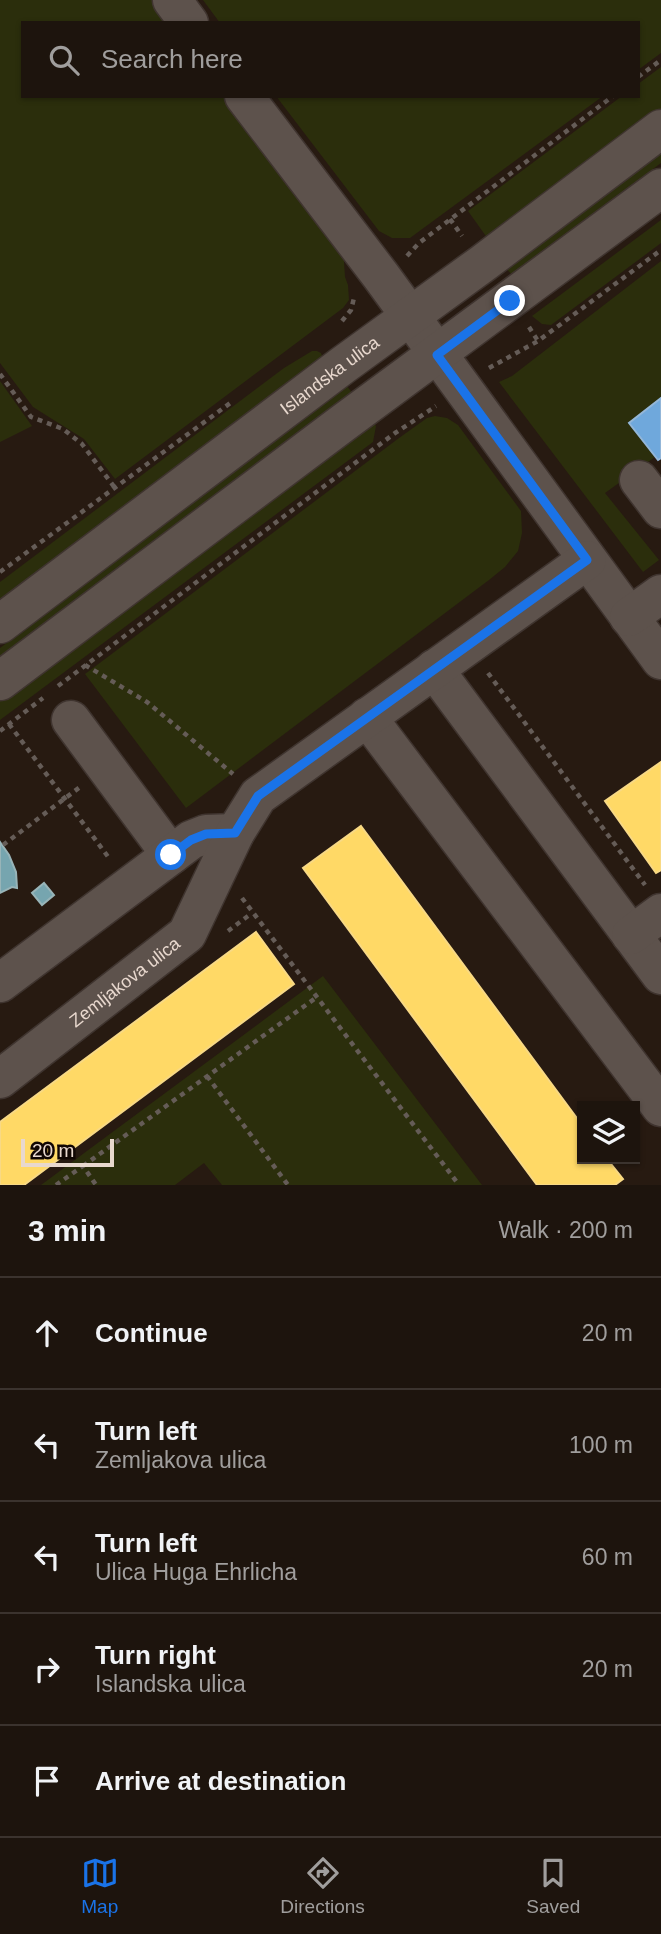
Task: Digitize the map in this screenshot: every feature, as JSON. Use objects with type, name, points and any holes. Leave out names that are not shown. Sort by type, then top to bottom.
[{"type":"street","points":[[172,0],[188,21]]},
{"type":"street","points":[[246,98],[380,276],[661,660]]},
{"type":"street","name":"Islandska ulica","points":[[0,624],[661,129]]},
{"type":"street","points":[[0,681],[661,188]]},
{"type":"street","name":"Zemljakova ulica","points":[[0,1079],[187,934],[235,833],[258,796],[587,560]]},
{"type":"street","points":[[629,617],[661,594]]},
{"type":"street","points":[[434,669],[661,975]]},
{"type":"street","points":[[367,718],[661,1107]]},
{"type":"street","points":[[71,720],[171,855]]},
{"type":"street","points":[[0,982],[191,840],[206,834],[235,833]]},
{"type":"street","points":[[631,935],[655,902]]},
{"type":"path","points":[[640,76],[661,60]]},
{"type":"path","points":[[410,254],[419,243],[610,98]]},
{"type":"path","points":[[488,368],[538,341],[661,250]]},
{"type":"path","points":[[525,322],[538,341]]},
{"type":"path","points":[[0,374],[31,417],[63,429],[82,444],[115,488]]},
{"type":"path","points":[[0,572],[235,399]]},
{"type":"path","points":[[0,731],[395,433],[442,401]]},
{"type":"path","points":[[85,666],[147,702],[242,782]]},
{"type":"path","points":[[483,667],[655,902]]},
{"type":"path","points":[[9,724],[130,886]]},
{"type":"path","points":[[3,845],[106,767]]},
{"type":"path","points":[[237,891],[459,1185]]},
{"type":"path","points":[[57,1185],[317,997]]},
{"type":"path","points":[[207,1076],[288,1185]]},
{"type":"path","points":[[82,1166],[96,1185]]},
{"type":"green space","points":[[0,0],[153,0],[169,21],[21,21],[21,98],[229,98],[343,247],[349,300],[343,308],[115,479],[84,439],[33,407],[0,363]]},
{"type":"green space","points":[[203,0],[661,0],[661,53],[640,69],[640,21],[219,21]]},
{"type":"green space","points":[[661,67],[661,110],[488,239],[468,211],[619,98],[640,98],[640,83]]},
{"type":"green space","points":[[278,98],[600,98],[410,238],[392,238],[379,231]]},
{"type":"green space","points":[[661,151],[661,163],[512,275],[506,268]]},
{"type":"green space","points":[[661,220],[661,243],[551,325],[542,324],[532,316]]},
{"type":"green space","points":[[661,261],[661,398],[629,423],[655,457],[605,493],[659,560],[643,572],[499,382],[512,376]]},
{"type":"green space","points":[[312,351],[321,353],[323,359],[0,606],[0,582],[284,368]]},
{"type":"green space","points":[[0,381],[32,426],[0,442]]},
{"type":"green space","points":[[347,386],[353,394],[0,659],[0,648]]},
{"type":"green space","points":[[427,418],[447,418],[458,425],[521,511],[522,533],[518,551],[505,567],[489,580],[186,808],[85,674],[399,438]]},
{"type":"green space","points":[[372,420],[376,426],[373,442],[0,720],[0,698]]},
{"type":"green space","points":[[323,976],[482,1185],[222,1185],[204,1163],[175,1185],[41,1185]]},
{"type":"building: Homes","points":[[661,762],[661,870],[656,873],[605,801]]},
{"type":"building: Homes","points":[[361,826],[577,1118],[577,1164],[611,1164],[623,1179],[615,1185],[537,1185],[303,868]]},
{"type":"building: Homes","points":[[256,932],[294,984],[24,1185],[0,1185],[0,1122]]},
{"type":"building: Schools","points":[[661,398],[661,458],[658,460],[629,423]]},
{"type":"building: Public","points":[[0,842],[16,872],[17,888],[12,887],[0,893]]},
{"type":"building: Public","points":[[44,883],[54,895],[42,905],[32,893]]},
{"type":"route","points":[[171,855],[191,840],[206,834],[235,833],[258,796],[587,560],[437,355],[510,301]]}]
